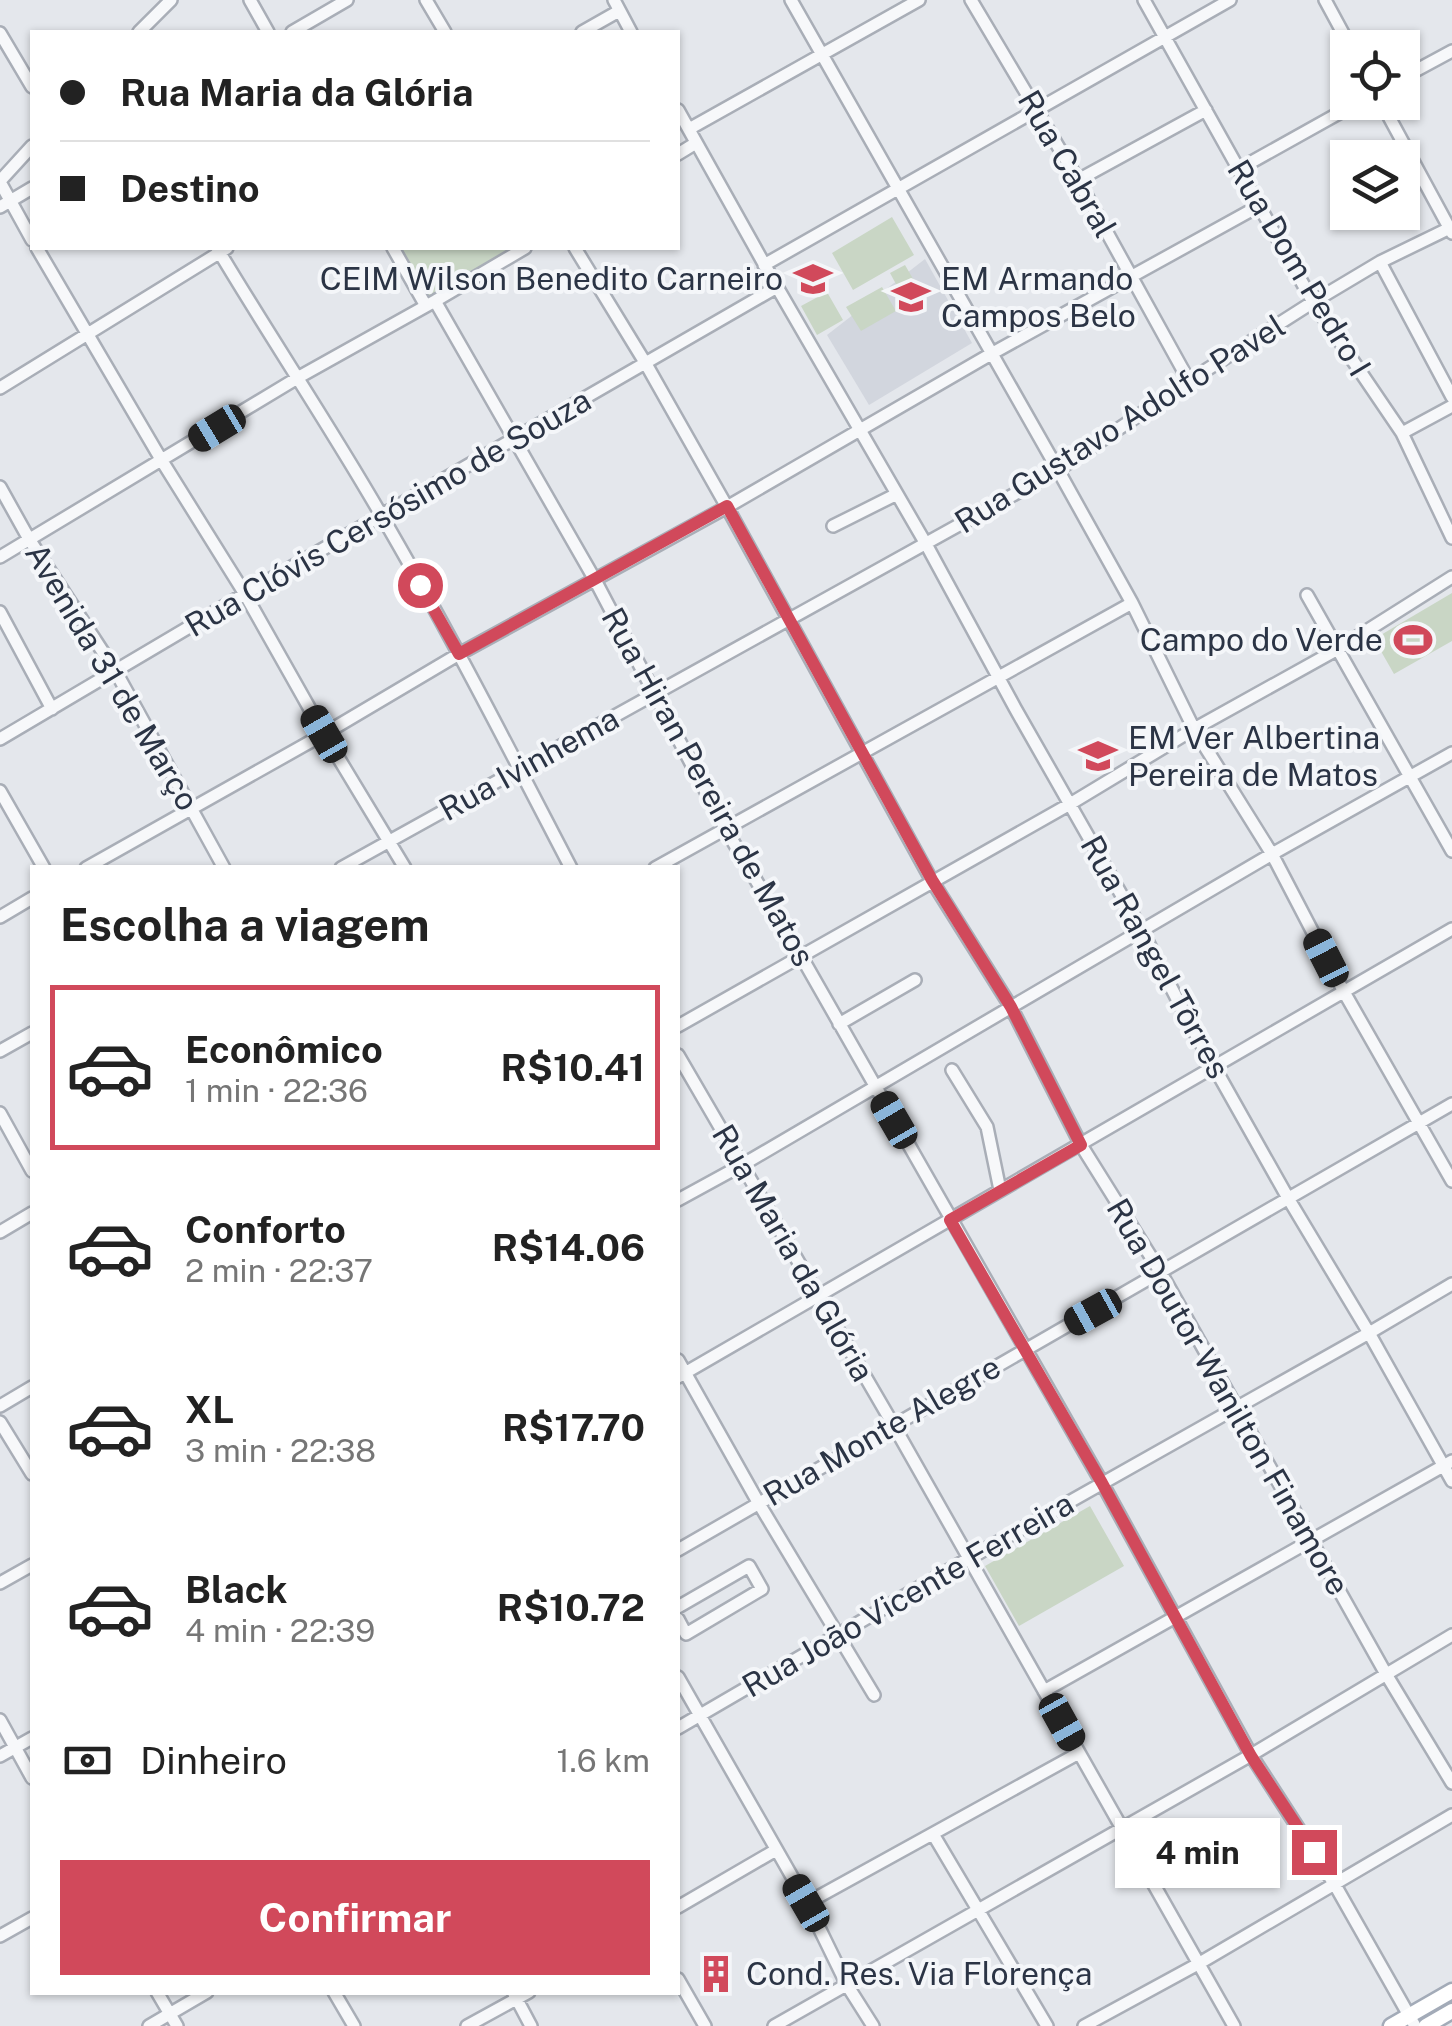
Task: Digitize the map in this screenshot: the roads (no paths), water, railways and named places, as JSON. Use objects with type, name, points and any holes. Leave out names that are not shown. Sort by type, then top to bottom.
[{"type":"main road","points":[[1391,2026],[1412,2021],[1452,1991]]},
{"type":"main road","points":[[1426,2026],[1452,2010]]},
{"type":"street","points":[[141,30],[172,0]]},
{"type":"street","points":[[250,0],[267,30]]},
{"type":"street","points":[[296,30],[348,0]]},
{"type":"street","points":[[426,0],[445,30]]},
{"type":"street","points":[[791,0],[1058,470],[1132,604],[1194,729],[1272,854],[1344,992],[1452,1181]]},
{"type":"street","points":[[689,129],[919,0]]},
{"type":"street","name":"Rua Cabral","points":[[971,0],[1078,180],[1189,381]]},
{"type":"street","name":"Rua Dom Pedro I","points":[[1144,0],[1313,302],[1402,433],[1452,538]]},
{"type":"street","points":[[764,265],[1230,0]]},
{"type":"street","points":[[1325,0],[1341,30]]},
{"type":"street","points":[[584,30],[615,3],[631,30]]},
{"type":"street","points":[[0,33],[30,83]]},
{"type":"street","points":[[1420,68],[1452,51]]},
{"type":"street","points":[[1078,180],[1206,110]]},
{"type":"street","name":"Rua Rangel Tôrres","points":[[680,113],[926,544],[1288,1198],[1448,1464],[1452,1481]]},
{"type":"street","points":[[1240,170],[1330,119]]},
{"type":"street","points":[[1313,302],[1380,262],[1451,229],[1391,120]]},
{"type":"street","points":[[680,153],[696,143]]},
{"type":"street","points":[[30,148],[0,182],[5,204],[30,237]]},
{"type":"street","points":[[5,204],[30,189]]},
{"type":"street","points":[[91,865],[459,654],[1259,206]]},
{"type":"street","points":[[38,250],[403,865]]},
{"type":"street","points":[[0,388],[219,250]]},
{"type":"street","points":[[222,250],[382,516],[569,865]]},
{"type":"street","name":"Rua Hiran Pereira de Matos","points":[[394,250],[431,304],[595,580],[724,828],[1102,1483],[1251,1756],[1335,1885],[1412,2021]]},
{"type":"street","points":[[0,557],[299,377],[523,250]]},
{"type":"street","name":"Rua Doutor Wanilton Finamore","points":[[576,250],[727,506],[932,880],[1011,1007],[1081,1145],[1161,1273],[1452,1784]]},
{"type":"street","points":[[1380,262],[1452,397]]},
{"type":"street","name":"Rua Clóvis Cersósimo de Souza","points":[[0,740],[245,594],[777,288]]},
{"type":"street","name":"Rua Gustavo Adolfo Pavel","points":[[926,544],[1058,470],[1313,302]]},
{"type":"street","points":[[1402,433],[1452,406]]},
{"type":"street","name":"Avenida 31 de Março","points":[[0,487],[28,540],[116,672],[222,865]]},
{"type":"street","points":[[833,526],[896,494]]},
{"type":"street","name":"Rua Ivinhema","points":[[347,865],[926,544]]},
{"type":"street","points":[[680,1025],[1338,649],[1452,577]]},
{"type":"street","points":[[1308,595],[1452,851]]},
{"type":"street","points":[[661,865],[1132,604]]},
{"type":"street","points":[[0,612],[52,709]]},
{"type":"street","points":[[680,1199],[1452,753]]},
{"type":"street","points":[[0,791],[42,865]]},
{"type":"street","points":[[0,916],[30,899]]},
{"type":"street","points":[[874,1696],[681,1374],[1452,929]]},
{"type":"street","points":[[839,1024],[915,980]]},
{"type":"street","points":[[0,1051],[30,1034]]},
{"type":"street","name":"Rua Maria da Glória","points":[[680,1058],[894,1426],[1234,2026]]},
{"type":"street","points":[[952,1070],[986,1127],[1000,1190]]},
{"type":"street","name":"Rua Monte Alegre","points":[[680,1549],[1452,1104]]},
{"type":"street","points":[[0,1113],[30,1167]]},
{"type":"street","points":[[0,1232],[30,1214]]},
{"type":"street","name":"Rua João Vicente Ferreira","points":[[680,1727],[1452,1284]]},
{"type":"street","points":[[0,1406],[30,1388]]},
{"type":"street","points":[[0,1422],[5,1444],[30,1472]]},
{"type":"street","points":[[1044,1691],[1448,1464]]},
{"type":"street","points":[[0,1583],[30,1566]]},
{"type":"street","points":[[680,1606],[749,1566],[762,1589],[686,1634],[680,1625]]},
{"type":"street","points":[[774,2026],[1251,1756],[1452,1635]]},
{"type":"street","points":[[680,1680],[872,2026]]},
{"type":"street","points":[[0,1720],[30,1774]]},
{"type":"street","points":[[0,1756],[30,1739]]},
{"type":"street","points":[[806,1903],[1079,1753]]},
{"type":"street","points":[[1084,2026],[1452,1815]]},
{"type":"street","points":[[933,1834],[1048,2026]]},
{"type":"street","points":[[680,1906],[776,1850]]},
{"type":"street","points":[[0,1936],[30,1919]]},
{"type":"street","points":[[680,1982],[705,2026]]},
{"type":"street","points":[[159,1995],[174,2020]]},
{"type":"street","points":[[149,2026],[174,2020],[203,1995]]},
{"type":"street","points":[[336,1995],[354,2026]]},
{"type":"street","points":[[467,2026],[519,1995],[530,2026]]},
{"type":"place","name":"CEIM Wilson Benedito Carneiro","points":[[813,279]]},
{"type":"place","name":"EM Armando Campos Belo","points":[[911,297]]},
{"type":"place","name":"Campo do Verde","points":[[1413,640]]},
{"type":"place","name":"EM Ver Albertina Pereira de Matos","points":[[1098,756]]},
{"type":"place","name":"Cond. Res. Via Florença","points":[[716,1974]]}]
